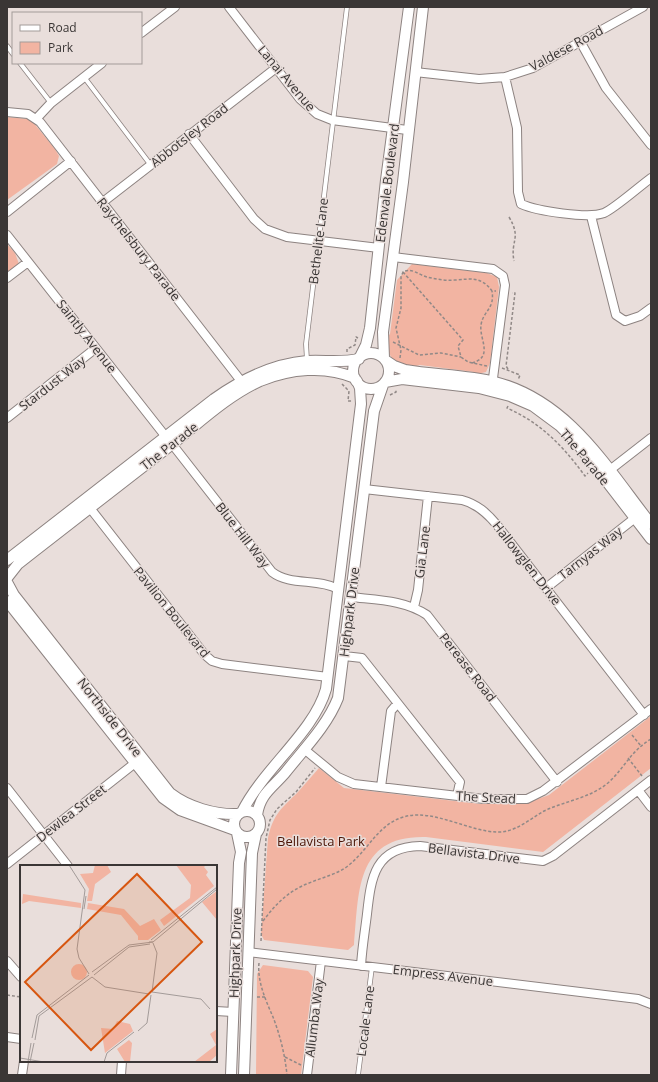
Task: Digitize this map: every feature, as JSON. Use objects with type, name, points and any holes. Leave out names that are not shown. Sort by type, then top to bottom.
[{"type":"street","points":[[142,32],[175,7]]},
{"type":"street","name":"Lanai Avenue","points":[[229,7],[306,105],[322,117],[332,120],[407,130]]},
{"type":"street","name":"Edenvale Boulevard","points":[[360,358],[369,335],[386,180],[409,7]]},
{"type":"street","name":"Edenvale Boulevard","points":[[384,359],[383,332],[403,182],[407,130],[422,7]]},
{"type":"street","name":"Valdese Road","points":[[415,72],[479,79],[505,77],[533,68],[643,7]]},
{"type":"street","points":[[580,41],[606,88],[651,145]]},
{"type":"street","points":[[7,112],[28,114],[37,118],[51,103],[101,64]]},
{"type":"street","name":"Abbotsley Road","points":[[103,202],[150,164],[276,68]]},
{"type":"street","points":[[505,77],[517,128],[518,192],[521,204],[531,208],[591,216],[605,213],[651,178]]},
{"type":"street","name":"Raychelsbury Parade","points":[[37,118],[241,381]]},
{"type":"street","points":[[189,134],[260,224],[279,235],[379,248]]},
{"type":"street","points":[[7,212],[71,161]]},
{"type":"street","points":[[591,216],[616,315],[625,321],[640,316],[651,308]]},
{"type":"street","name":"Saintly Avenue","points":[[7,235],[169,440]]},
{"type":"street","points":[[393,257],[497,270],[503,276],[505,280],[504,292],[492,386]]},
{"type":"street","points":[[7,278],[28,262]]},
{"type":"street","name":"Stardust Way","points":[[7,418],[96,348]]},
{"type":"street","points":[[369,354],[374,354],[384,359],[389,371],[384,384],[378,388],[366,388],[356,380],[354,368],[360,358],[369,354]]},
{"type":"street","name":"The Parade","points":[[7,580],[18,564],[87,505],[169,440],[214,399],[241,381],[274,367],[308,361],[339,362],[360,358]]},
{"type":"street","name":"The Parade","points":[[384,359],[398,368],[492,386],[551,418],[606,473],[651,524]]},
{"type":"street","name":"The Parade","points":[[169,440],[228,400],[260,382],[284,374],[311,370],[337,372],[356,380]]},
{"type":"street","name":"The Parade","points":[[384,384],[402,379],[492,386]]},
{"type":"street","name":"Highpark Drive","points":[[240,813],[258,785],[320,706],[326,688],[361,404],[360,388],[356,380]]},
{"type":"street","name":"Highpark Drive","points":[[257,815],[259,804],[263,795],[304,749],[326,721],[334,707],[339,690],[344,656],[374,411],[384,384]]},
{"type":"street","points":[[606,473],[651,438]]},
{"type":"street","name":"Blue Hill Way","points":[[169,440],[272,572],[284,578],[326,583],[338,589]]},
{"type":"street","name":"The Parade","points":[[606,473],[635,518],[651,539]]},
{"type":"street","name":"Hallowglen Drive","points":[[364,489],[462,500],[470,502],[484,511],[546,588],[644,715]]},
{"type":"street","name":"Gia Lane","points":[[414,607],[418,590],[428,496]]},
{"type":"street","name":"The Parade","points":[[7,560],[87,505]]},
{"type":"street","name":"Pavilion Boulevard","points":[[87,505],[205,655],[212,661],[222,664],[328,677]]},
{"type":"street","name":"Tarnyas Way","points":[[546,588],[635,518]]},
{"type":"street","points":[[7,573],[7,580]]},
{"type":"street","name":"Northside Drive","points":[[7,580],[14,595],[138,760],[168,803],[180,810],[236,831]]},
{"type":"street","name":"Perease Road","points":[[351,597],[414,607],[433,621],[557,782]]},
{"type":"street","name":"Northside Drive","points":[[7,601],[138,760],[176,798],[218,813],[240,813]]},
{"type":"street","points":[[344,656],[362,658],[460,782],[457,796]]},
{"type":"street","points":[[380,787],[391,711],[397,704]]},
{"type":"street","name":"The Stead","points":[[304,749],[348,782],[484,799],[527,799],[544,791],[557,782],[651,709]]},
{"type":"street","name":"Dewlea Street","points":[[7,864],[138,760]]},
{"type":"street","name":"Bellavista Drive","points":[[360,966],[372,878],[380,863],[394,851],[402,848],[420,846],[543,861],[553,856],[649,782]]},
{"type":"street","points":[[7,788],[67,865]]},
{"type":"street","points":[[638,790],[651,807]]},
{"type":"street","points":[[250,811],[257,815],[260,826],[256,834],[244,837],[236,831],[234,822],[240,813],[250,811]]},
{"type":"street","name":"Highpark Drive","points":[[231,1075],[235,952],[239,863],[241,852],[236,831]]},
{"type":"street","name":"Highpark Drive","points":[[244,1075],[252,853],[256,834]]},
{"type":"street","points":[[235,952],[248,952]]},
{"type":"street","name":"Empress Avenue","points":[[248,952],[638,999],[651,1004]]},
{"type":"street","name":"Allumba Way","points":[[307,1075],[321,960]]},
{"type":"street","points":[[7,961],[20,976]]},
{"type":"street","name":"Empress Avenue","points":[[638,999],[651,997]]},
{"type":"street","points":[[217,1011],[247,1012]]},
{"type":"street","points":[[7,1037],[20,1038]]},
{"type":"street","points":[[22,1075],[24,1062]]},
{"type":"street","points":[[121,1075],[122,1062]]},
{"type":"lane","name":"Bethelite Lane","points":[[308,361],[306,344],[332,120],[347,7]]},
{"type":"lane","points":[[21,64],[51,103]]},
{"type":"lane","points":[[84,77],[150,164]]},
{"type":"lane","name":"Locale Lane","points":[[358,1075],[372,967]]},
{"type":"path","points":[[509,217],[516,232],[513,248],[514,261]]},
{"type":"path","points":[[398,368],[401,350],[396,328],[401,308],[401,277],[403,272],[410,270],[424,276],[443,280],[477,279],[486,283],[492,291],[492,303],[481,324],[484,351],[480,359],[471,363]]},
{"type":"path","points":[[492,291],[515,293],[506,366],[508,369]]},
{"type":"path","points":[[627,728],[641,746]]},
{"type":"path","points":[[263,921],[281,899],[289,893],[307,883],[337,873],[351,864],[372,838],[398,819],[416,815],[430,815],[484,831],[508,831],[555,806],[590,794],[602,788],[610,781],[628,758],[651,739]]},
{"type":"path","points":[[628,758],[649,782]]},
{"type":"path","points":[[287,1075],[285,1056],[265,997],[259,974],[262,941],[266,838],[270,820],[277,809],[296,792],[320,762]]},
{"type":"path","points":[[7,995],[20,997]]},
{"type":"path","points":[[285,1056],[296,1064],[308,1065]]},
{"type":"green space","points":[[7,117],[28,119],[33,122],[59,156],[57,164],[7,200]]},
{"type":"green space","points":[[7,244],[15,253],[19,264],[7,277]]},
{"type":"green space","points":[[412,264],[487,273],[497,277],[499,287],[490,363],[486,372],[477,374],[474,372],[420,365],[407,366],[398,363],[391,357],[387,345],[387,337],[390,334],[397,280]]},
{"type":"green space","name":"Bellavista Park","points":[[651,716],[651,768],[543,852],[426,837],[403,839],[386,846],[373,856],[365,870],[357,905],[354,945],[348,950],[264,940],[261,934],[268,838],[270,830],[275,817],[319,768],[344,788],[480,804],[524,804],[549,795]]},
{"type":"green space","points":[[263,965],[308,971],[313,977],[301,1075],[256,1075],[257,974]]}]
